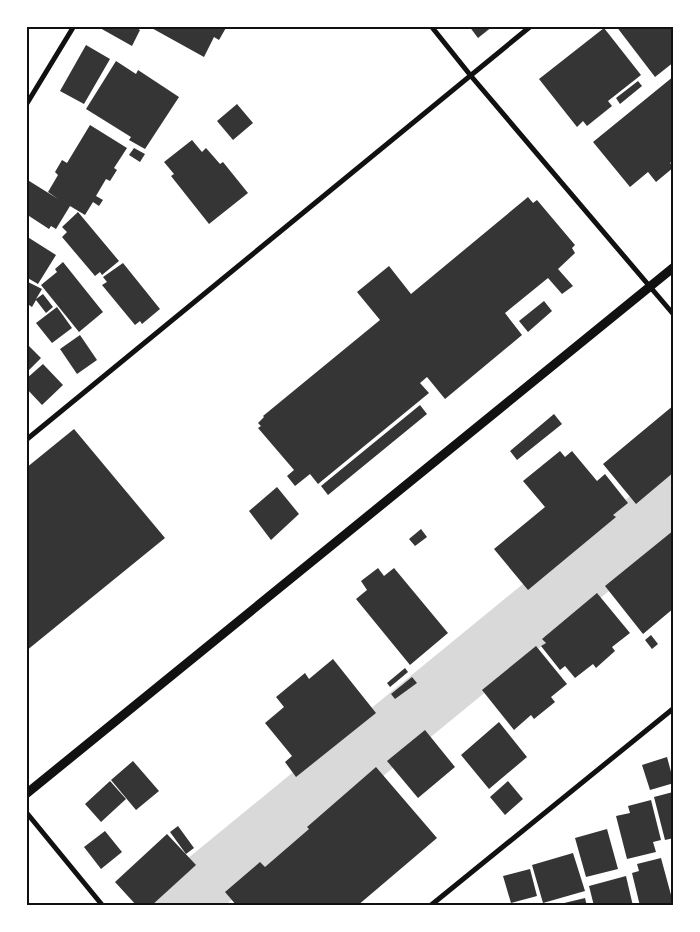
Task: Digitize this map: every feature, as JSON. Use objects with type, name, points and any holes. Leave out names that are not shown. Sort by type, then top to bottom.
[{"type":"street","points":[[26,105],[74,26]]},
{"type":"street","points":[[431,26],[674,316]]},
{"type":"street","points":[[26,440],[531,26]]},
{"type":"street","points":[[26,794],[674,266]]},
{"type":"street","points":[[430,906],[674,708]]},
{"type":"street","points":[[26,812],[103,906]]},
{"type":"building","points":[[101,26],[134,26],[140,30],[132,46],[100,28]]},
{"type":"building","points":[[148,26],[227,26],[219,40],[214,37],[204,57]]},
{"type":"building","points":[[469,26],[493,26],[478,38]]},
{"type":"building","points":[[616,26],[669,26],[674,33],[674,62],[655,77]]},
{"type":"building","points":[[604,28],[641,75],[608,101],[612,106],[587,126],[583,121],[577,127],[539,79]]},
{"type":"building","points":[[86,45],[110,59],[84,104],[60,91]]},
{"type":"building","points":[[116,61],[136,74],[138,70],[179,97],[145,149],[129,140],[131,137],[86,109]]},
{"type":"building","points":[[674,76],[674,160],[670,163],[674,167],[656,182],[648,172],[630,187],[593,142]]},
{"type":"building","points":[[638,81],[642,86],[620,104],[616,98]]},
{"type":"building","points":[[237,104],[253,123],[233,140],[217,121]]},
{"type":"building","points":[[90,125],[127,148],[114,168],[117,170],[110,181],[106,179],[96,196],[103,200],[99,206],[93,202],[85,215],[70,206],[56,229],[51,226],[49,229],[26,214],[26,179],[58,199],[48,192],[58,175],[55,172],[62,160],[67,163]]},
{"type":"building","points":[[192,140],[202,152],[206,148],[220,164],[223,162],[248,193],[209,224],[171,176],[174,174],[164,162]]},
{"type":"building","points":[[134,148],[145,154],[140,162],[129,155]]},
{"type":"building","points":[[528,197],[533,203],[537,200],[575,245],[572,248],[575,253],[558,269],[573,286],[562,294],[548,278],[505,313],[522,335],[445,399],[427,377],[420,383],[429,393],[318,484],[310,474],[295,486],[287,476],[294,470],[258,428],[261,426],[258,423],[263,416],[380,320],[357,292],[389,266],[411,294]]},
{"type":"building","points":[[78,212],[119,261],[102,275],[100,272],[95,276],[62,237],[67,232],[62,227]]},
{"type":"building","points":[[26,236],[56,255],[38,284],[26,277]]},
{"type":"building","points":[[63,262],[103,312],[79,332],[41,285],[57,272],[55,269]]},
{"type":"building","points":[[123,263],[160,309],[142,324],[140,321],[135,325],[102,285],[107,282],[103,277]]},
{"type":"building","points":[[26,281],[42,289],[36,299],[43,294],[53,307],[46,313],[36,300],[32,307],[26,303]]},
{"type":"building","points":[[544,301],[552,311],[528,332],[519,321]]},
{"type":"building","points":[[57,307],[72,328],[52,343],[36,323]]},
{"type":"building","points":[[80,335],[97,360],[77,374],[60,349]]},
{"type":"building","points":[[26,343],[41,358],[26,373]]},
{"type":"building","points":[[43,364],[63,385],[42,405],[26,388],[26,379]]},
{"type":"building","points":[[420,405],[427,414],[328,495],[321,486]]},
{"type":"building","points":[[674,405],[674,472],[636,504],[603,464]]},
{"type":"building","points":[[554,414],[562,424],[517,460],[510,451]]},
{"type":"building","points":[[74,429],[165,538],[26,651],[26,468]]},
{"type":"building","points":[[560,451],[565,457],[572,451],[597,481],[605,474],[628,503],[613,515],[616,517],[528,590],[494,549],[545,507],[523,481]]},
{"type":"building","points":[[277,487],[299,514],[271,540],[249,511]]},
{"type":"building","points":[[421,529],[427,537],[415,546],[409,539]]},
{"type":"building","points":[[674,530],[674,608],[643,634],[605,586]]},
{"type":"building","points":[[378,568],[384,576],[394,568],[448,633],[410,665],[356,599],[367,590],[361,581]]},
{"type":"building","points":[[597,593],[630,633],[612,647],[615,651],[596,668],[593,664],[575,678],[565,666],[560,670],[541,646],[546,643],[542,639]]},
{"type":"building","points":[[651,635],[658,644],[652,649],[645,640]]},
{"type":"building","points":[[536,646],[567,684],[551,697],[555,702],[534,719],[531,715],[514,730],[482,690]]},
{"type":"building","points":[[333,659],[376,713],[296,777],[285,762],[292,756],[265,723],[284,707],[276,697],[305,673],[309,679]]},
{"type":"building","points":[[405,668],[408,672],[390,687],[387,683]]},
{"type":"building","points":[[412,677],[417,683],[395,699],[391,694]]},
{"type":"building","points":[[499,722],[527,757],[489,789],[461,755]]},
{"type":"building","points":[[425,730],[455,767],[418,798],[387,761]]},
{"type":"building","points":[[667,757],[674,783],[650,790],[642,765]]},
{"type":"building","points":[[133,761],[159,791],[136,810],[111,780]]},
{"type":"building","points":[[376,767],[437,838],[357,906],[237,906],[225,892],[260,862],[265,867],[309,829],[307,827]]},
{"type":"building","points":[[110,781],[126,799],[101,822],[85,804]]},
{"type":"building","points":[[508,781],[523,799],[505,815],[490,797]]},
{"type":"building","points":[[674,784],[674,838],[665,840],[654,797],[673,792],[671,785]]},
{"type":"building","points":[[651,800],[661,840],[653,842],[656,852],[627,859],[616,816],[630,813],[628,806]]},
{"type":"building","points":[[178,826],[194,848],[186,854],[170,832]]},
{"type":"building","points":[[607,829],[618,869],[586,877],[575,838]]},
{"type":"building","points":[[105,831],[122,852],[101,869],[84,847]]},
{"type":"building","points":[[167,834],[196,865],[151,906],[137,906],[115,882]]},
{"type":"building","points":[[573,853],[585,891],[543,903],[532,865]]},
{"type":"building","points":[[661,858],[674,906],[640,906],[632,873],[639,871],[637,864]]},
{"type":"building","points":[[530,869],[537,896],[511,903],[503,876]]},
{"type":"building","points":[[626,876],[633,906],[594,906],[589,886]]},
{"type":"building","points":[[585,898],[587,906],[556,906],[556,905]]},
{"type":"waterway","points":[[177,906],[674,499]]}]
